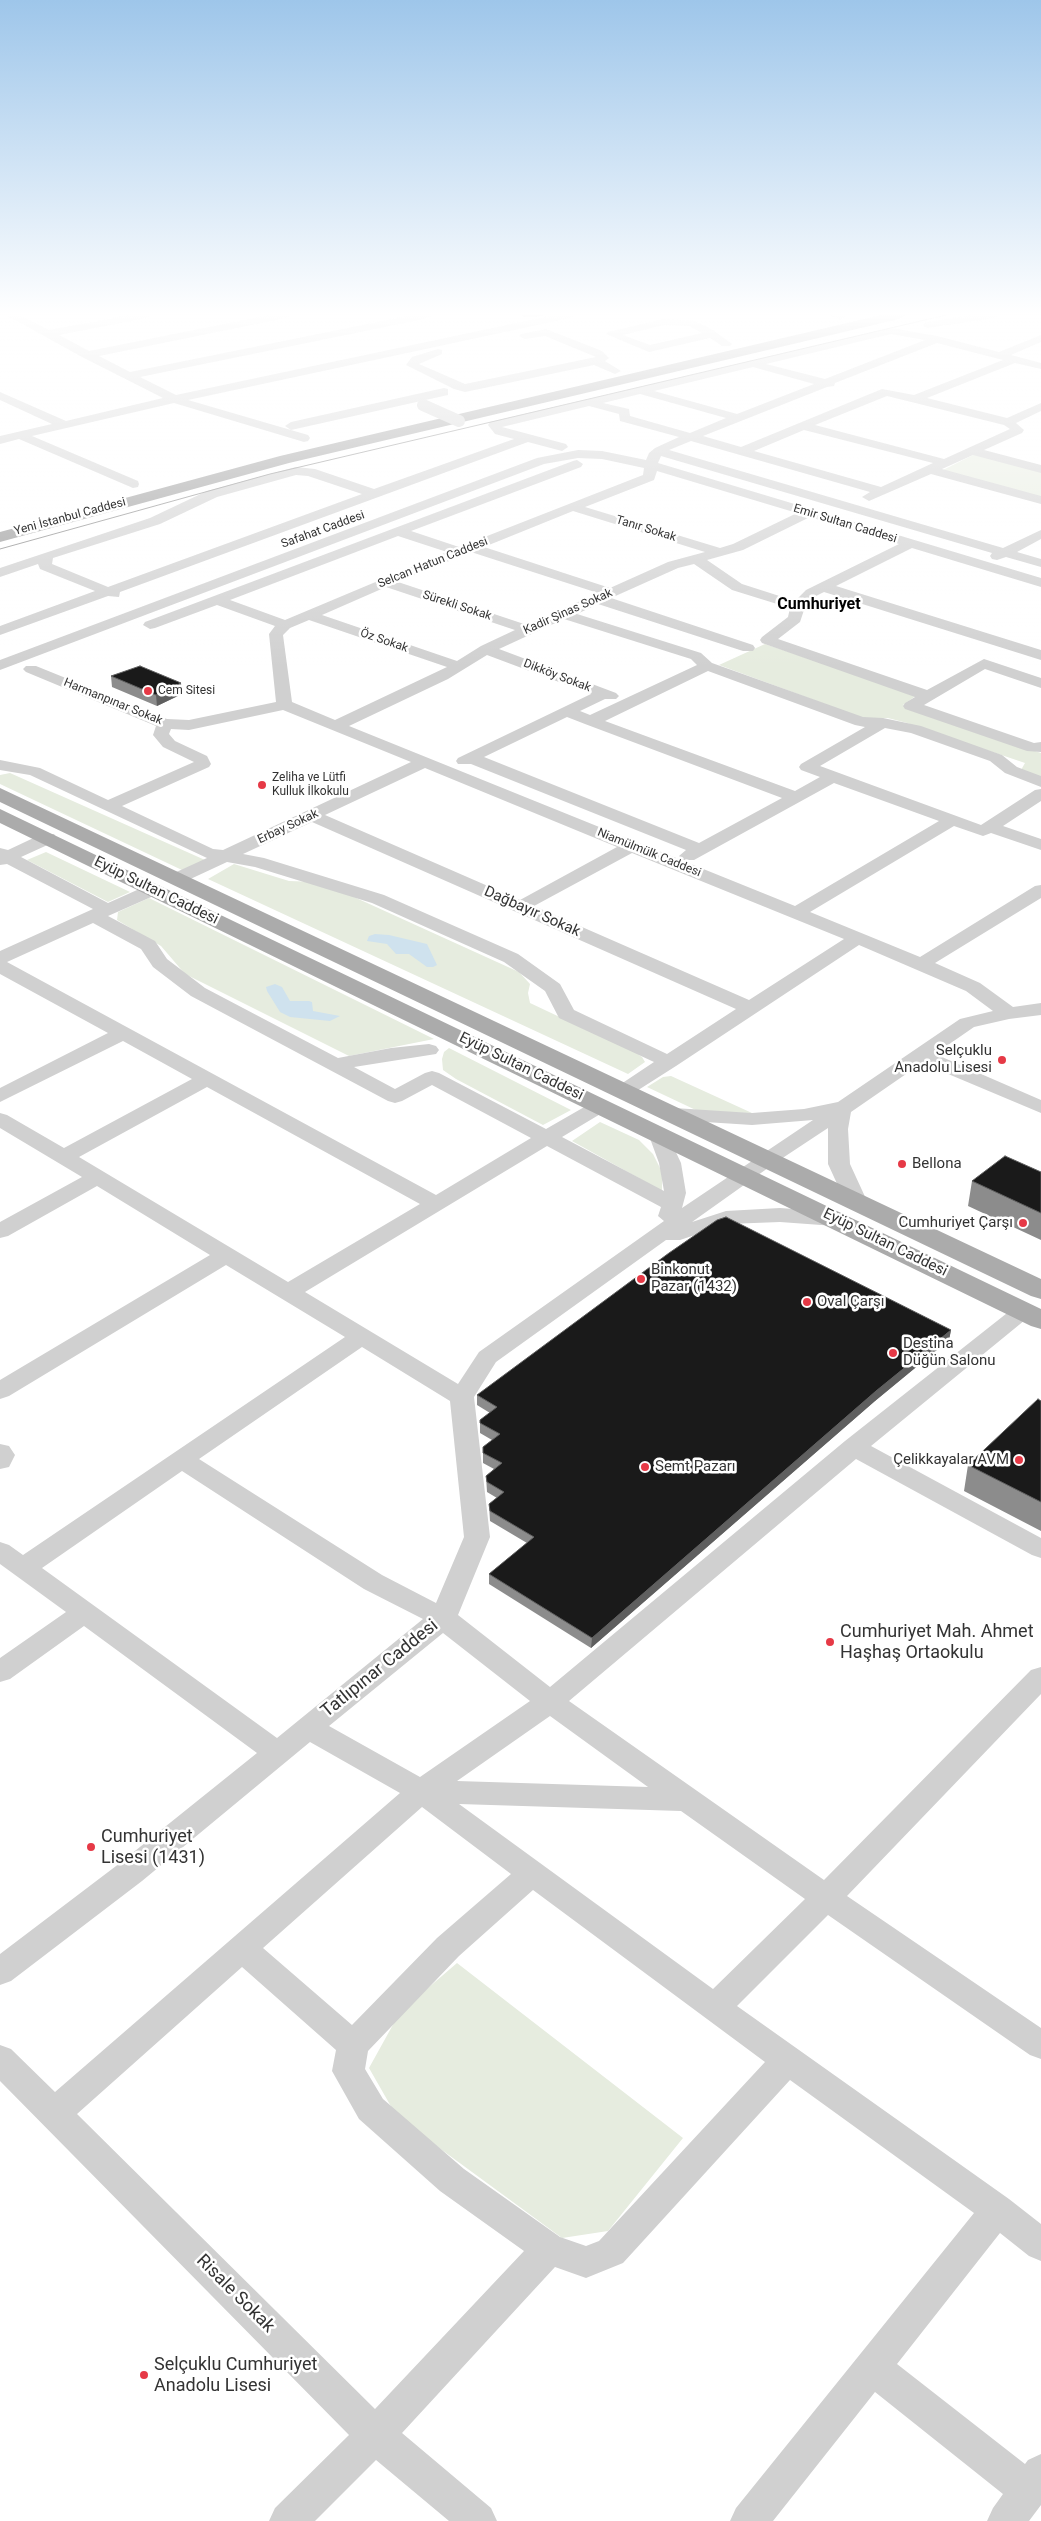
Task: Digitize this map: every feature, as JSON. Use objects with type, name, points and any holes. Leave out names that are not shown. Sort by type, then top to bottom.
[{"type":"highway","name":"Yeni İstanbul Caddesi","points":[[278,445],[329,433]]},
{"type":"highway","name":"Yeni İstanbul Caddesi","points":[[0,537],[277,461],[409,433]]},
{"type":"highway","name":"Yeni İstanbul Caddesi","points":[[108,490],[140,482]]},
{"type":"main road","name":"Eyüp Sultan Caddesi","points":[[0,794],[625,1090],[1041,1290]]},
{"type":"main road","name":"Eyüp Sultan Caddesi","points":[[0,815],[658,1134],[712,1162],[744,1175],[1033,1316]]},
{"type":"street","points":[[0,440],[29,433]]},
{"type":"street","points":[[286,433],[304,438]]},
{"type":"street","points":[[508,433],[562,447]]},
{"type":"street","points":[[679,433],[882,491]]},
{"type":"street","name":"Selcan Hatun Caddesi","points":[[286,625],[465,549],[573,507],[653,462],[691,436],[700,433]]},
{"type":"street","points":[[742,451],[788,433]]},
{"type":"street","points":[[830,433],[946,463]]},
{"type":"street","points":[[843,509],[1012,433]]},
{"type":"street","points":[[20,435],[140,482]]},
{"type":"street","points":[[0,631],[527,438]]},
{"type":"street","name":"Safahat Caddesi","points":[[82,620],[540,451],[562,447],[607,448],[653,462]]},
{"type":"street","points":[[973,451],[1041,469]]},
{"type":"street","name":"Safahat Caddesi","points":[[0,665],[541,461],[572,455],[594,454],[653,462]]},
{"type":"street","points":[[653,462],[802,516],[903,547],[1041,595]]},
{"type":"street","name":"Emir Sultan Caddesi","points":[[653,462],[843,509],[999,555],[1041,571]]},
{"type":"street","points":[[134,631],[578,464]]},
{"type":"street","points":[[930,470],[1041,500]]},
{"type":"street","points":[[0,573],[155,520],[212,494],[296,471],[310,472],[375,494]]},
{"type":"street","name":"Tanır Sokak","points":[[573,507],[719,552]]},
{"type":"street","name":"Kadir Şinas Sokak","points":[[335,726],[443,676],[486,649],[612,592],[672,566],[738,547],[802,516]]},
{"type":"street","points":[[399,532],[465,549],[612,592]]},
{"type":"street","points":[[999,555],[1041,534]]},
{"type":"street","points":[[591,721],[767,640],[795,619],[798,606],[811,593],[903,547]]},
{"type":"street","name":"Emir Sultan Caddesi","points":[[903,547],[1041,583]]},
{"type":"street","points":[[999,555],[1041,564]]},
{"type":"street","points":[[47,556],[45,566],[125,598]]},
{"type":"street","points":[[696,559],[737,587],[798,606]]},
{"type":"street","name":"Sürekli Sokak","points":[[385,582],[528,630]]},
{"type":"street","points":[[823,587],[1041,655]]},
{"type":"street","points":[[598,599],[748,648]]},
{"type":"street","points":[[218,600],[286,625],[276,634],[284,705]]},
{"type":"street","points":[[564,614],[696,656],[707,666],[861,722],[883,723],[916,729],[996,758],[1011,770],[1041,782]]},
{"type":"street","name":"Öz Sokak","points":[[309,615],[458,666]]},
{"type":"street","points":[[767,640],[928,696]]},
{"type":"street","name":"Dikköy Sokak","points":[[486,649],[629,703]]},
{"type":"street","points":[[1014,674],[1041,659]]},
{"type":"street","points":[[16,675],[50,662]]},
{"type":"street","points":[[1041,683],[984,664],[911,706],[1033,748],[1041,747]]},
{"type":"street","name":"Harmanpınar Sokak","points":[[32,669],[165,724],[189,725],[284,705]]},
{"type":"street","points":[[445,770],[604,693]]},
{"type":"street","name":"Niamülmülk Caddesi","points":[[284,705],[973,986],[1009,1013]]},
{"type":"street","points":[[567,712],[796,797]]},
{"type":"street","points":[[883,723],[807,767],[982,830],[1041,794]]},
{"type":"street","points":[[108,806],[203,764],[201,759],[169,744],[161,735],[165,724]]},
{"type":"street","points":[[471,758],[700,849]]},
{"type":"street","name":"Erbay Sokak","points":[[178,878],[314,816],[425,762]]},
{"type":"street","points":[[0,765],[34,771],[208,853],[258,862],[378,899],[510,958],[553,988],[566,1014],[669,1062]]},
{"type":"street","points":[[674,864],[834,776]]},
{"type":"street","points":[[1023,806],[1041,812]]},
{"type":"street","name":"Dağbayır Sokak","points":[[314,816],[751,1008]]},
{"type":"street","points":[[796,913],[953,820]]},
{"type":"street","points":[[989,827],[1041,845]]},
{"type":"street","points":[[2,856],[48,838]]},
{"type":"street","points":[[520,907],[631,846]]},
{"type":"street","points":[[2,856],[101,913],[148,945],[160,963],[198,992],[395,1097],[432,1077]]},
{"type":"street","points":[[0,958],[152,890]]},
{"type":"street","points":[[921,964],[1040,892]]},
{"type":"street","points":[[625,1090],[858,938]]},
{"type":"street","points":[[0,966],[436,1204]]},
{"type":"street","points":[[0,1119],[462,1398],[486,1357],[767,1158],[785,1148],[920,1054],[967,1023],[1009,1013],[1041,1009]]},
{"type":"street","points":[[0,1096],[123,1034]]},
{"type":"street","points":[[336,1065],[391,1054],[429,1050],[452,1034]]},
{"type":"street","points":[[429,1050],[432,1077]]},
{"type":"street","points":[[920,1054],[1041,1107]]},
{"type":"street","points":[[432,1077],[672,1204]]},
{"type":"street","points":[[63,1157],[207,1079]]},
{"type":"street","points":[[287,1293],[600,1106]]},
{"type":"street","points":[[674,1114],[752,1120],[804,1115],[842,1108]]},
{"type":"street","points":[[842,1108],[838,1129],[839,1164],[856,1201]]},
{"type":"street","points":[[647,1243],[669,1216],[675,1193],[670,1163],[658,1134]]},
{"type":"street","points":[[0,1230],[96,1178]]},
{"type":"street","points":[[647,1243],[726,1218],[780,1215],[835,1219]]},
{"type":"street","points":[[0,1391],[225,1256]]},
{"type":"street","points":[[54,2113],[421,1792],[550,1702],[854,1447],[1033,1316]]},
{"type":"street","points":[[23,1568],[361,1337]]},
{"type":"street","name":"Tatlıpınar Caddesi","points":[[0,1972],[132,1872],[443,1618],[477,1537],[462,1398]]},
{"type":"street","points":[[854,1447],[1041,1549]]},
{"type":"street","points":[[0,1452],[3,1455],[0,1461]]},
{"type":"street","points":[[182,1460],[373,1582],[443,1618],[550,1702],[687,1800],[1041,2045]]},
{"type":"street","points":[[0,1552],[277,1753]]},
{"type":"street","points":[[0,1672],[84,1613]]},
{"type":"street","points":[[715,2008],[826,1898],[1041,1676]]},
{"type":"street","points":[[308,1728],[421,1792],[715,2008],[996,2210],[1041,2245]]},
{"type":"street","points":[[421,1792],[687,1800]]},
{"type":"street","points":[[532,1873],[448,1947],[353,2045],[348,2071],[372,2109],[452,2180],[549,2249],[586,2262],[611,2252],[788,2060]]},
{"type":"street","points":[[241,1948],[353,2045]]},
{"type":"street","name":"Risale Sokak","points":[[0,2059],[375,2435],[478,2521]]},
{"type":"street","points":[[749,2521],[996,2210]]},
{"type":"street","points":[[288,2521],[375,2435],[549,2249]]},
{"type":"street","points":[[872,2367],[1035,2481],[1006,2521]]},
{"type":"shaded area","points":[[975,454],[1041,472],[1041,497],[943,470]]},
{"type":"shaded area","points":[[765,644],[917,695],[903,705],[905,708],[1041,753],[1041,777],[1021,770],[1025,763],[907,723],[888,718],[863,718],[719,665]]},
{"type":"shaded area","points":[[10,773],[205,860],[182,870],[0,784],[0,775]]},
{"type":"shaded area","points":[[46,852],[130,892],[108,902],[27,860]]},
{"type":"shaded area","points":[[234,864],[289,881],[317,882],[332,887],[519,972],[530,984],[528,993],[530,1003],[636,1053],[645,1062],[628,1074],[208,879]]},
{"type":"shaded area","points":[[149,898],[434,1039],[349,1056],[185,974],[161,946],[117,920],[118,912]]},
{"type":"shaded area","points":[[449,1048],[571,1110],[543,1125],[456,1079],[443,1070],[442,1059],[444,1052]]},
{"type":"shaded area","points":[[671,1076],[752,1113],[700,1112],[647,1087],[663,1077]]},
{"type":"shaded area","points":[[600,1122],[639,1140],[653,1154],[662,1172],[662,1191],[572,1141]]},
{"type":"shaded area","points":[[457,1963],[683,2138],[608,2231],[562,2238],[397,2117],[369,2068],[400,2012]]},
{"type":"water","points":[[375,934],[389,935],[427,944],[437,965],[427,967],[409,954],[396,954],[387,944],[367,941],[369,936]]},
{"type":"water","points":[[275,984],[282,987],[290,1001],[309,1001],[312,1002],[313,1011],[340,1016],[330,1021],[290,1017],[280,1012],[267,991],[266,987]]},
{"type":"building","points":[[140,666],[181,683],[156,695],[111,676]]},
{"type":"building","points":[[1005,1156],[1041,1172],[1041,1213],[972,1181]]},
{"type":"building","name":"Semt Pazarı","points":[[726,1217],[951,1330],[876,1391],[592,1638],[489,1574],[534,1537],[490,1511],[489,1504],[504,1492],[487,1482],[486,1476],[502,1463],[483,1453],[483,1447],[500,1434],[480,1423],[480,1420],[497,1407],[477,1395],[669,1253],[717,1220]]},
{"type":"building","points":[[1038,1399],[1041,1401],[1041,1502],[968,1465]]},
{"type":"tram line","points":[[0,549],[270,474],[446,433]]},
{"type":"place","name":"Cem Sitesi","points":[[148,691]]},
{"type":"place","name":"Zeliha ve Lütfi Kulluk İlkokulu","points":[[262,785]]},
{"type":"place","name":"Selçuklu Anadolu Lisesi","points":[[1002,1060]]},
{"type":"place","name":"Bellona","points":[[902,1164]]},
{"type":"place","name":"Cumhuriyet Çarşı","points":[[1023,1223]]},
{"type":"place","name":"Binkonut Pazar (1432)","points":[[641,1279]]},
{"type":"place","name":"Oval Çarşı","points":[[807,1302]]},
{"type":"place","name":"Destina Düğün Salonu","points":[[893,1353]]},
{"type":"place","name":"Çelikkayalar AVM","points":[[1019,1460]]},
{"type":"place","name":"Semt Pazarı","points":[[645,1467]]},
{"type":"place","name":"Cumhuriyet Mah. Ahmet Haşhaş Ortaokulu","points":[[830,1642]]},
{"type":"place","name":"Cumhuriyet Lisesi (1431)","points":[[91,1847]]},
{"type":"place","name":"Selçuklu Cumhuriyet Anadolu Lisesi","points":[[144,2375]]},
{"type":"district","name":"Cumhuriyet","points":[[819,605]]}]
